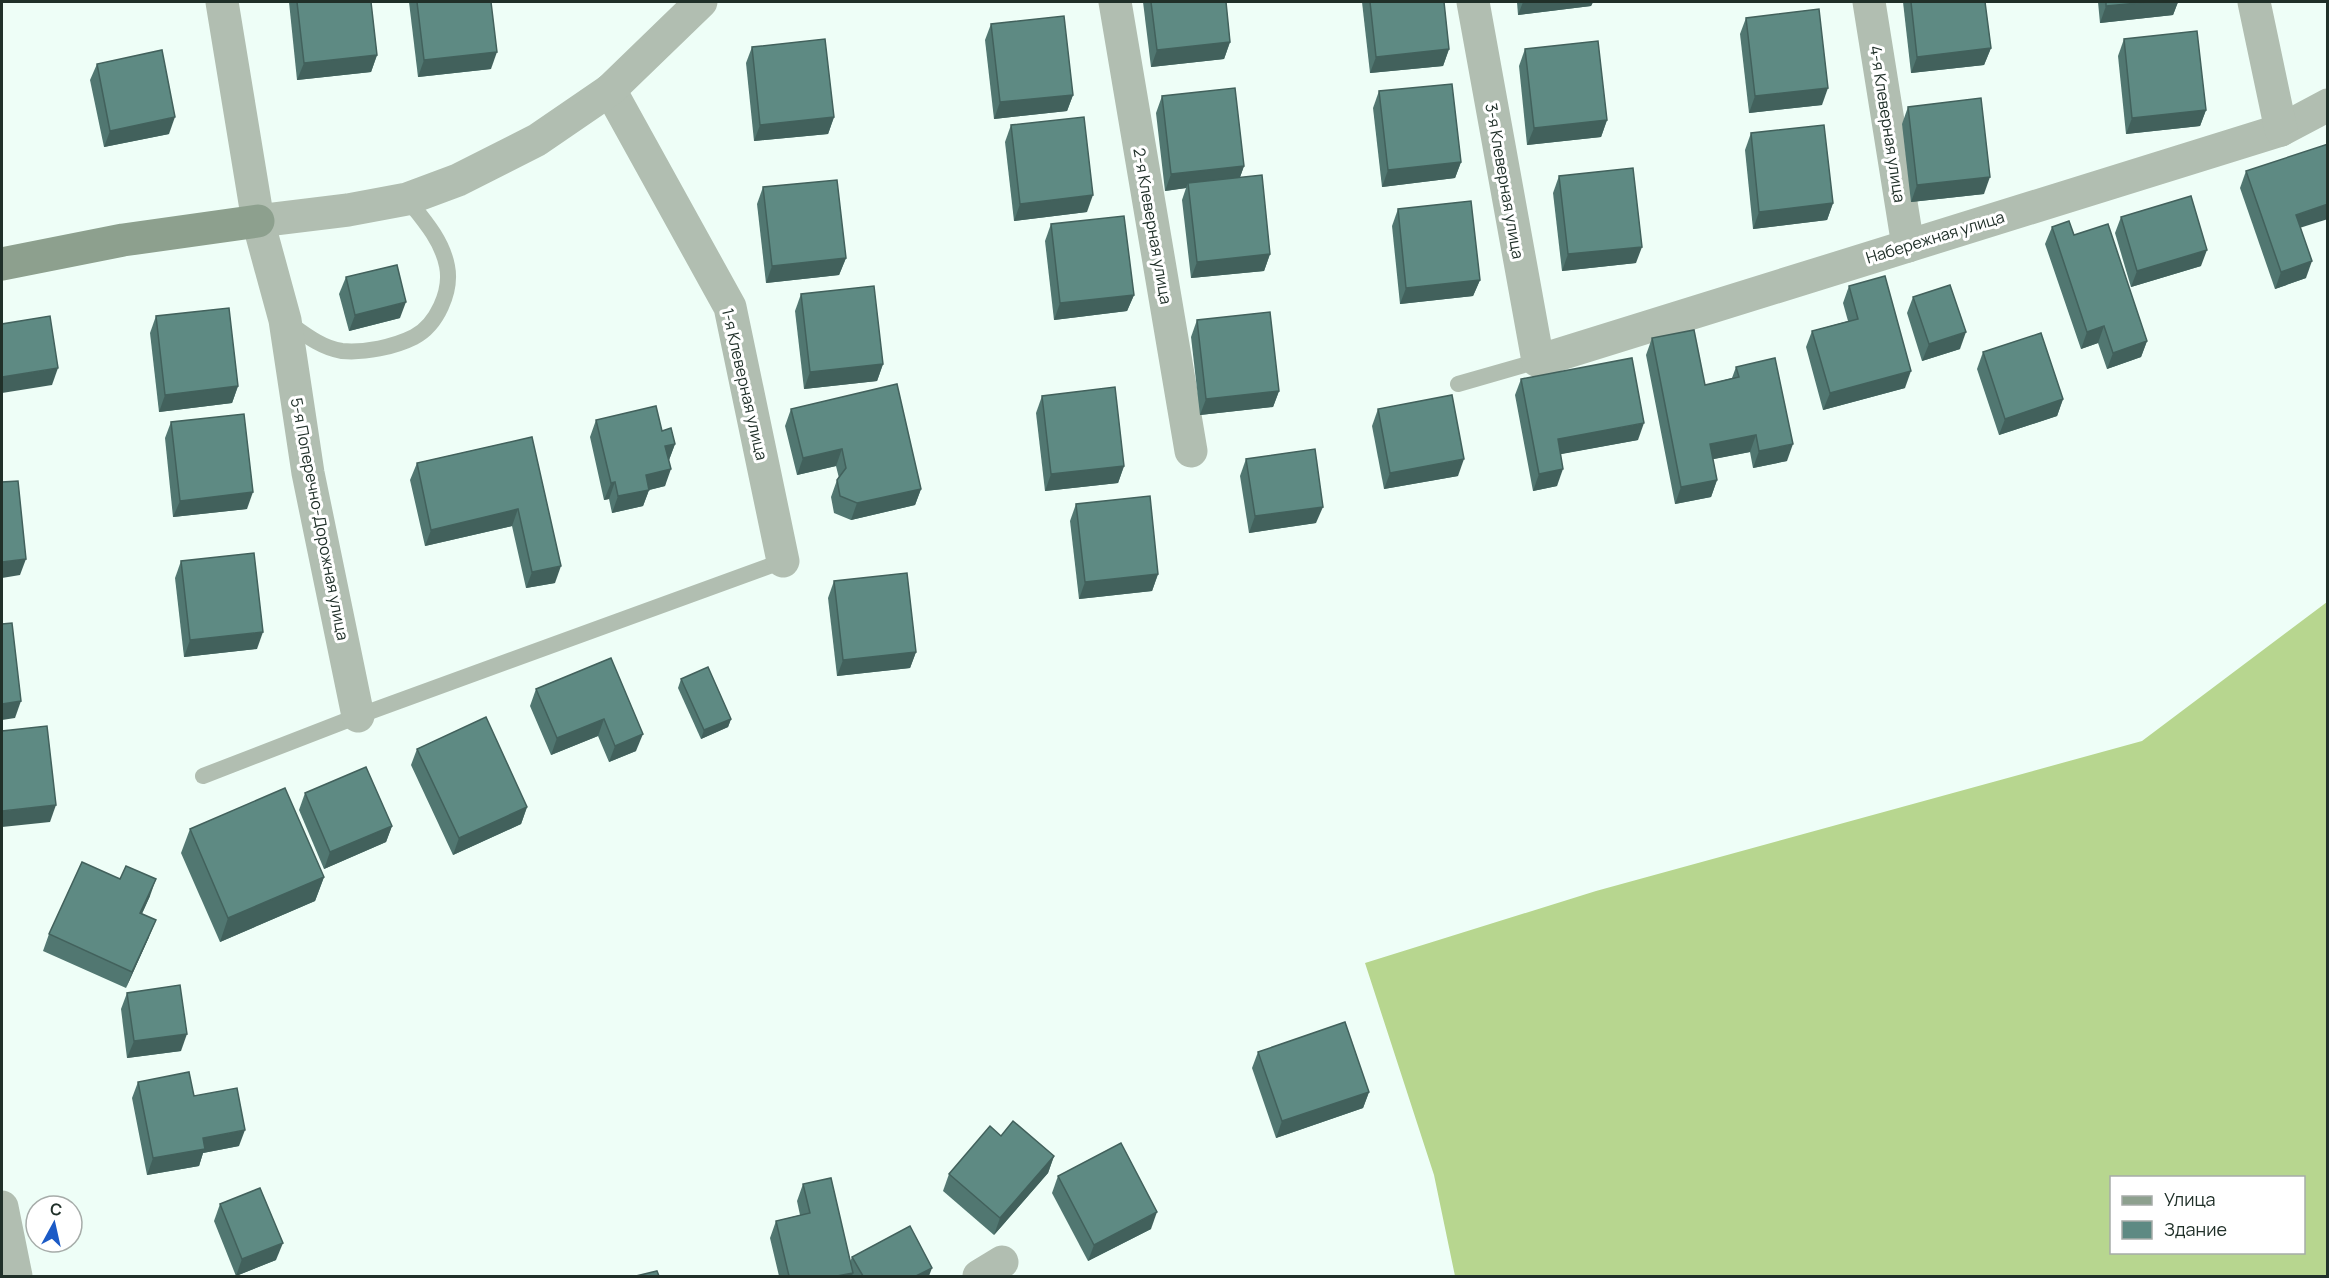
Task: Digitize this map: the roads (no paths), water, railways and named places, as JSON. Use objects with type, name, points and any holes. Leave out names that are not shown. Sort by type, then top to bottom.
[{"type":"street","points":[[222,2],[258,221],[285,320]]},
{"type":"street","points":[[2,264],[123,240],[348,210],[407,199],[458,180],[537,140],[610,90],[701,2]]},
{"type":"street","name":"2-я Клеверная улица","points":[[1115,2],[1191,450]]},
{"type":"street","name":"3-я Клеверная улица","points":[[1473,2],[1538,361]]},
{"type":"street","name":"4-я Клеверная улица","points":[[1869,2],[1908,246]]},
{"type":"street","points":[[2254,2],[2281,130]]},
{"type":"street","name":"1-я Клеверная улица","points":[[610,90],[730,307],[783,561]]},
{"type":"street","name":"Набережная улица","points":[[1538,361],[2281,130],[2328,105]]},
{"type":"street","name":"5-я Поперечно-Дорожная улица","points":[[285,320],[308,472],[358,716]]},
{"type":"street","points":[[2,1207],[16,1276]]},
{"type":"lane","points":[[285,320],[314,341],[342,351],[377,349],[416,337],[439,313],[447,293],[447,266],[433,231],[407,199]]},
{"type":"lane","points":[[1458,384],[1538,361]]},
{"type":"lane","points":[[203,776],[358,716],[783,561]]}]
